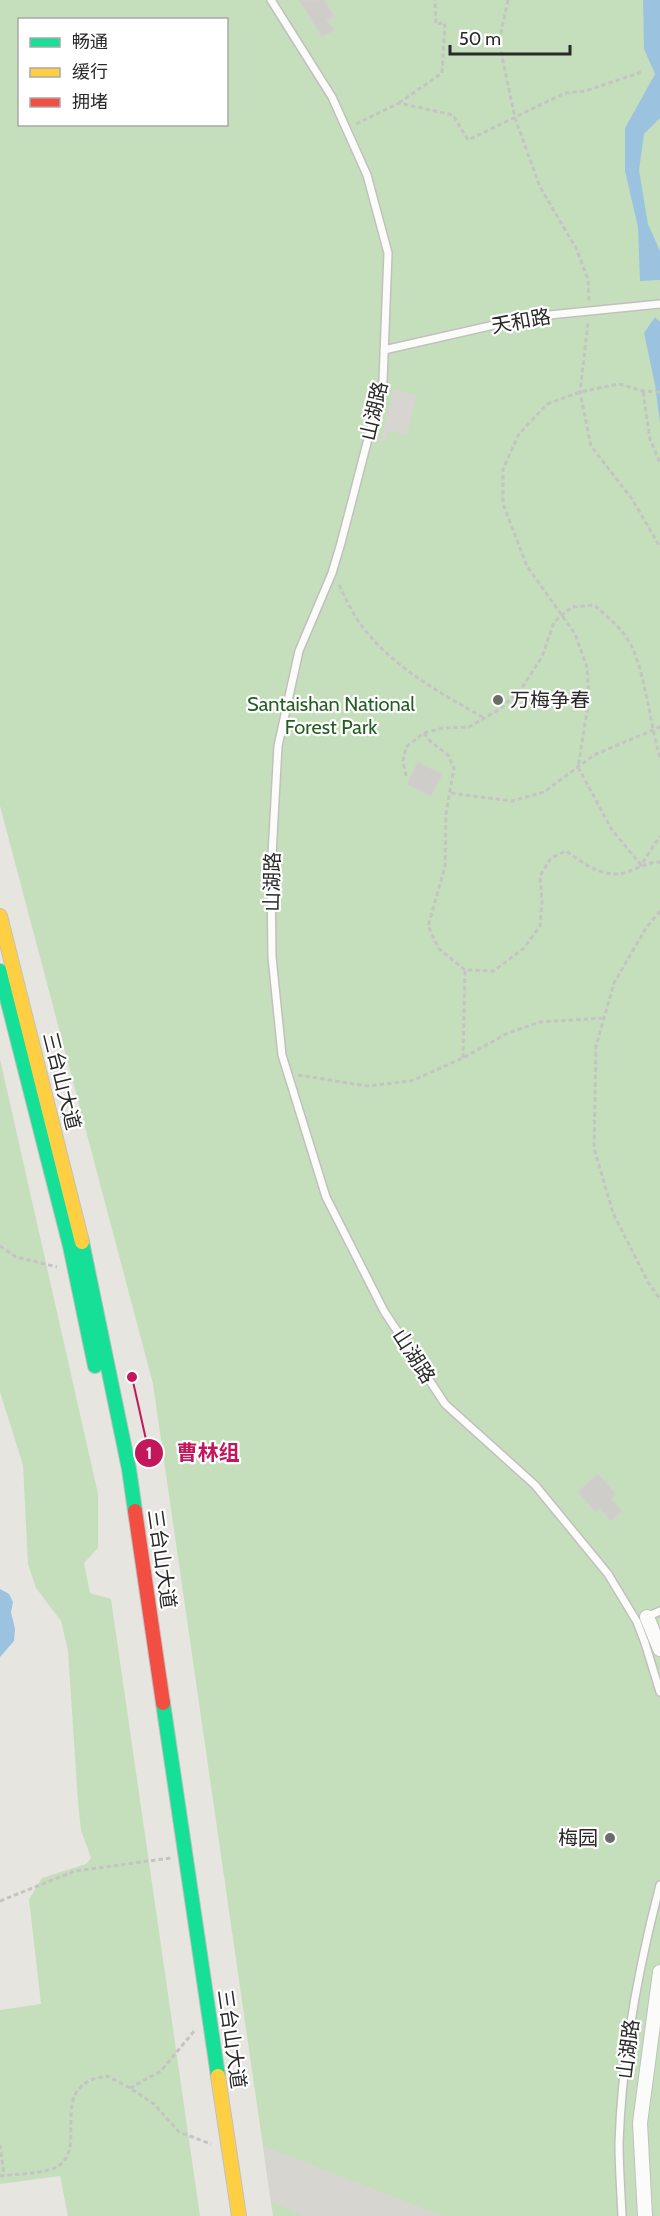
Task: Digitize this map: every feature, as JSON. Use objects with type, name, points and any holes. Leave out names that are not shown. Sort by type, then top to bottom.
[{"type":"main road","name":"三台山大道","points":[[0,916],[86,1257],[129,1469],[238,2216]]},
{"type":"main road","name":"三台山大道","points":[[0,971],[75,1270],[120,1478],[227,2216]]},
{"type":"street","points":[[648,1617],[660,1649]]},
{"type":"street","points":[[645,2216],[640,2123],[660,1972]]},
{"type":"lane","name":"山湖路","points":[[271,0],[332,98],[367,175],[388,253],[383,381],[332,573],[299,651],[278,746],[271,873],[272,957],[282,1055],[326,1197],[384,1311],[445,1404],[535,1485],[608,1574],[648,1617],[645,1643],[660,1692]]},
{"type":"lane","name":"天和路","points":[[384,350],[529,317],[660,304]]},
{"type":"lane","name":"山湖路","points":[[622,2216],[619,2145],[622,2099],[637,1983],[660,1885]]},
{"type":"path","points":[[346,129],[399,103],[442,73],[445,23],[436,24],[435,0]]},
{"type":"path","points":[[508,0],[499,42],[515,118],[540,187],[576,248],[588,279],[590,311],[580,392],[591,446],[632,499],[660,547]]},
{"type":"path","points":[[399,103],[453,115],[468,140],[565,93],[585,92],[642,72]]},
{"type":"path","points":[[641,865],[612,830],[578,766],[589,699],[587,667],[575,634],[527,566],[503,504],[503,469],[519,434],[546,404],[580,392],[619,384],[643,391],[660,392]]},
{"type":"path","points":[[643,391],[650,439],[660,463]]},
{"type":"path","points":[[332,573],[359,622],[393,659],[430,687],[484,718]]},
{"type":"path","points":[[406,776],[403,762],[406,747],[424,733],[443,728],[469,727],[500,709],[521,689],[542,657],[554,622],[572,607],[594,605],[614,622],[631,645],[642,678],[652,730],[660,757]]},
{"type":"path","points":[[451,793],[512,801],[544,792],[594,755],[660,726]]},
{"type":"path","points":[[424,733],[430,741],[448,754],[454,768],[446,813],[445,867],[428,926],[439,949],[465,970],[494,970],[525,948],[540,926],[542,902],[540,876],[551,858],[566,851],[591,869],[619,874],[641,865],[660,862]]},
{"type":"path","points":[[641,865],[660,836]]},
{"type":"path","points":[[660,911],[646,928],[614,982],[596,1046],[594,1148],[613,1213],[648,1282],[660,1299]]},
{"type":"path","points":[[463,1058],[465,970]]},
{"type":"path","points":[[288,1073],[367,1086],[411,1081],[463,1058],[508,1033],[540,1022],[604,1018]]},
{"type":"path","points":[[0,1246],[16,1257],[34,1263],[75,1270]]},
{"type":"path","points":[[0,1901],[75,1871],[175,1857]]},
{"type":"path","points":[[130,2088],[161,2071],[199,2024]]},
{"type":"path","points":[[0,2145],[2,2175],[52,2169],[65,2161],[70,2145],[71,2102],[77,2090],[89,2080],[107,2076],[154,2104],[179,2132],[217,2147]]},
{"type":"green space","name":"Santaishan National Forest Park","points":[[0,0],[660,0],[660,2216],[273,2216],[153,1384],[0,806]]},
{"type":"green space","points":[[0,1059],[98,1494],[98,1548],[84,1563],[90,1593],[111,1599],[200,2216],[68,2216],[60,2176],[0,2184],[0,2010],[41,2004],[29,1899],[42,1878],[86,1864],[91,1858],[81,1830],[68,1651],[61,1621],[36,1588],[28,1564],[23,1465],[0,1392]]},
{"type":"shaded area","points":[[394,389],[417,395],[407,435],[388,431],[385,442],[380,441]]},
{"type":"shaded area","points":[[263,2146],[443,2216],[303,2216],[271,2201]]},
{"type":"water","points":[[643,0],[660,0],[660,118],[644,134],[639,170],[648,224],[660,251],[660,280],[640,281],[638,227],[625,171],[625,128],[655,74],[644,49]]},
{"type":"water","points":[[655,317],[660,322],[660,423],[644,333]]},
{"type":"water","points":[[0,1589],[9,1594],[13,1602],[11,1612],[15,1629],[14,1641],[0,1657]]},
{"type":"building","points":[[299,0],[324,0],[334,16],[327,20],[334,30],[322,37]]},
{"type":"building","points":[[418,762],[442,774],[431,796],[407,784]]},
{"type":"building","points":[[598,1474],[616,1494],[611,1499],[622,1511],[611,1521],[600,1508],[596,1512],[578,1492]]},
{"type":"traffic: fast","points":[[0,971],[70,1246],[95,1366]]},
{"type":"traffic: fast","points":[[82,1242],[129,1469],[135,1511]]},
{"type":"traffic: fast","points":[[163,1703],[218,2076]]},
{"type":"traffic: slow","points":[[0,916],[82,1242]]},
{"type":"traffic: slow","points":[[218,2076],[239,2216]]},
{"type":"traffic: jam","points":[[135,1511],[163,1703]]},
{"type":"place","name":"万梅争春","points":[[498,700]]},
{"type":"place","name":"曹林组","points":[[132,1377]]},
{"type":"place","name":"梅园","points":[[610,1838]]}]
